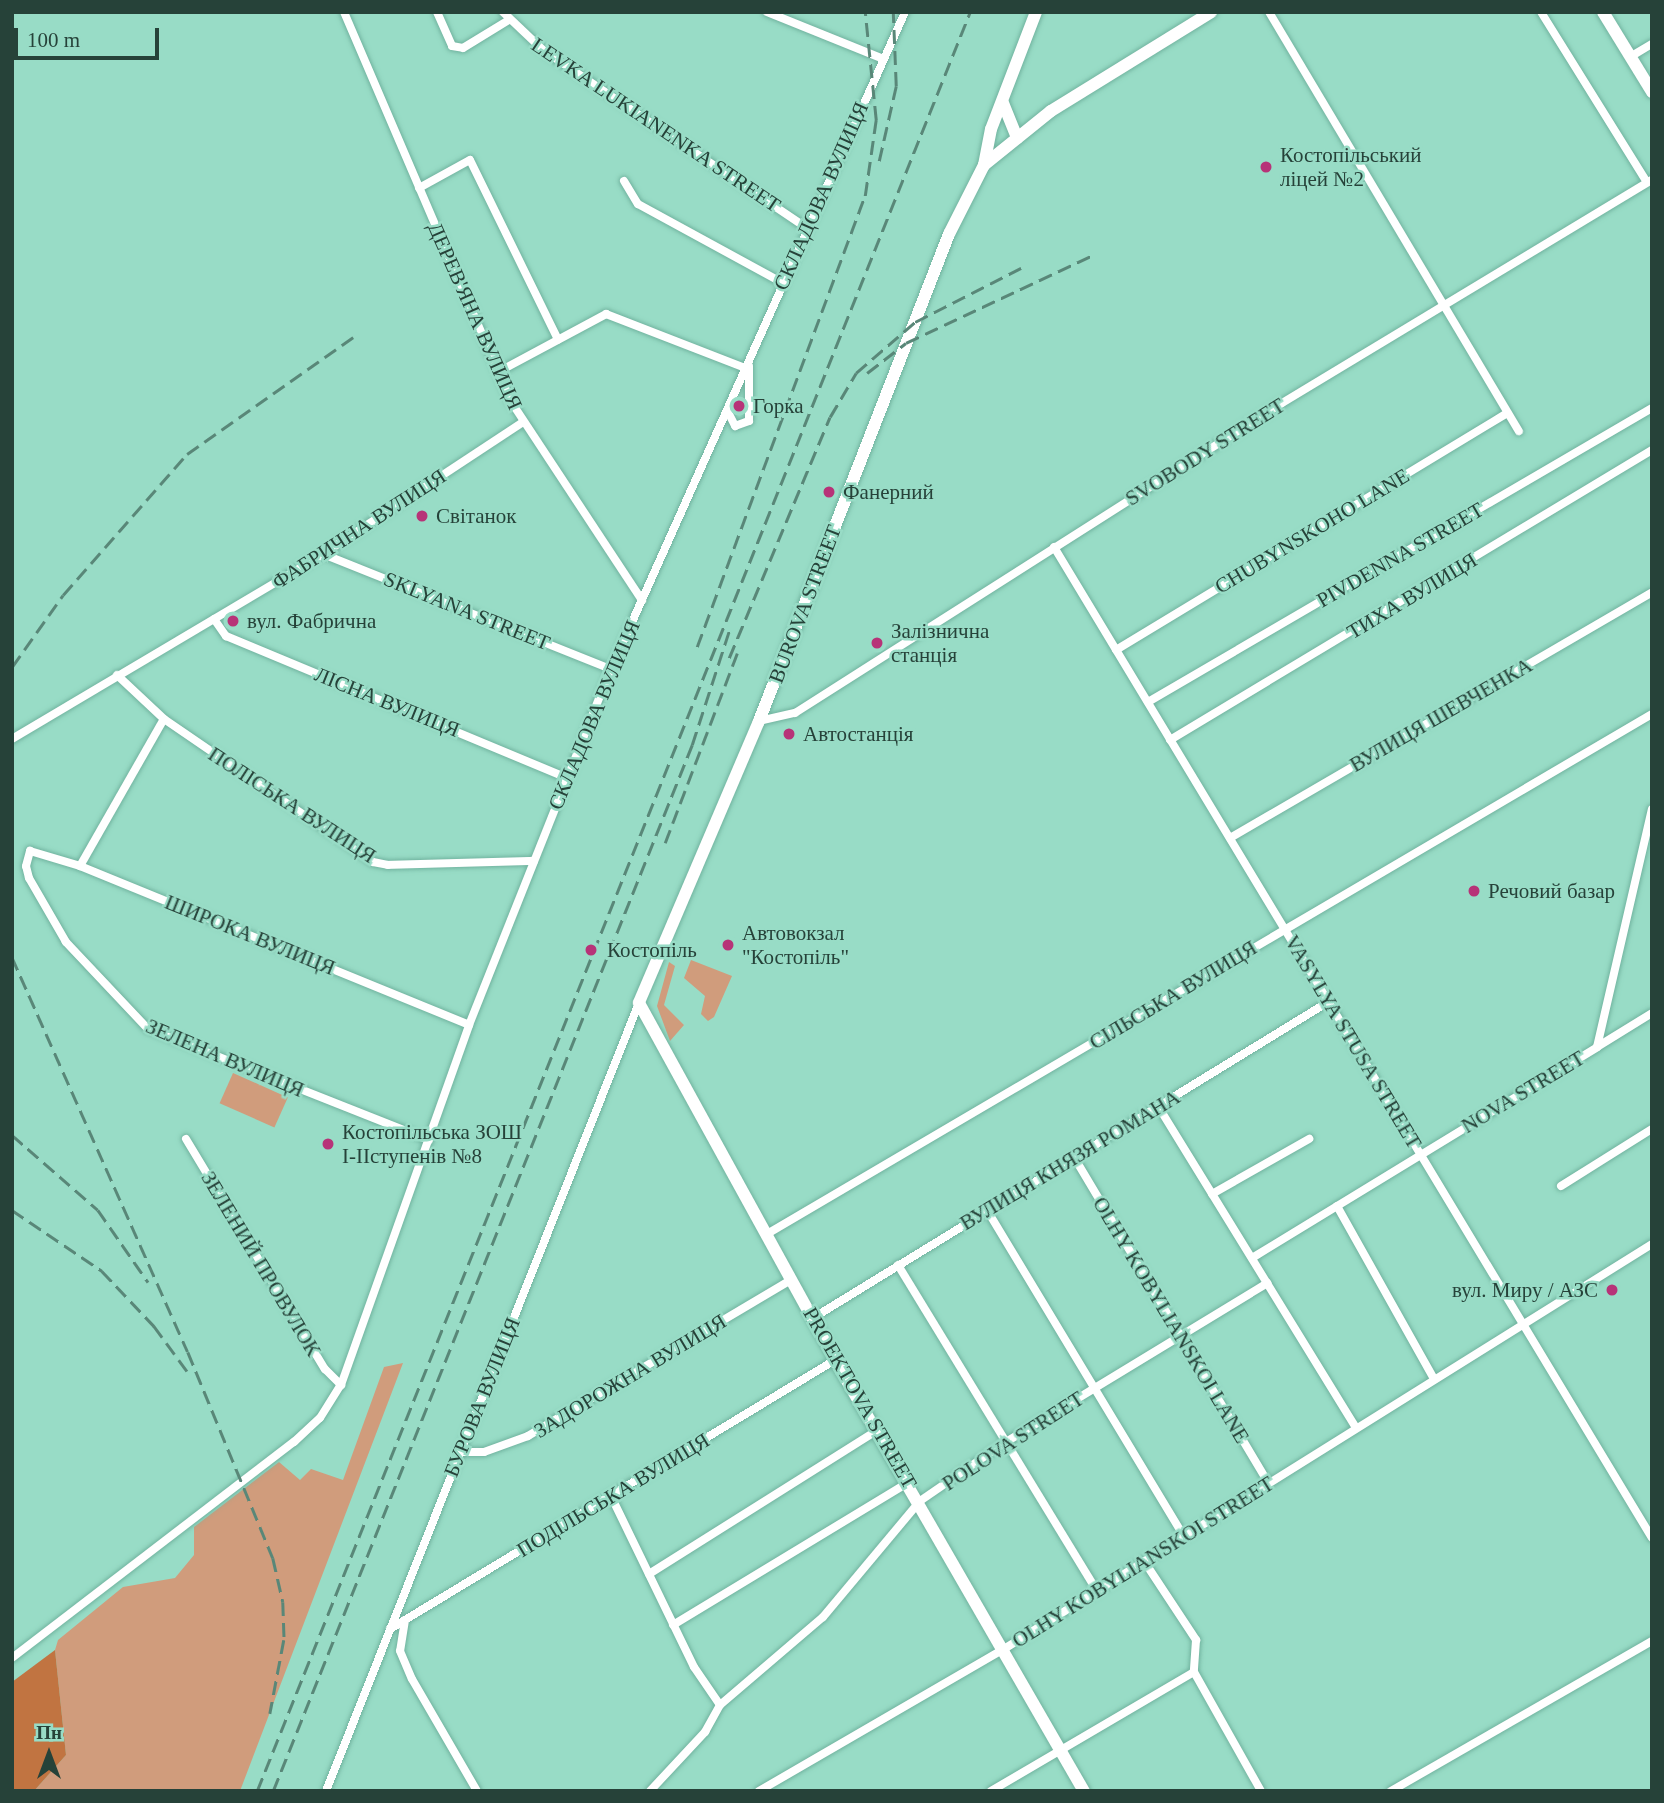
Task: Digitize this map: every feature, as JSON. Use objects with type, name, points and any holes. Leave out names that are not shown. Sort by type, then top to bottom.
[{"type":"main road","points":[[984,165],[992,129],[1036,12]]},
{"type":"main road","points":[[992,129],[995,145],[1211,12]]},
{"type":"main road","points":[[1603,12],[1652,92]]},
{"type":"main road","points":[[1003,103],[1012,133]]},
{"type":"main road","points":[[992,129],[1012,133]]},
{"type":"main road","points":[[984,165],[1012,133]]},
{"type":"main road","name":"BUROVA STREET","points":[[639,1003],[759,721],[949,234],[984,165]]},
{"type":"main road","name":"PROEKTOVA STREET","points":[[639,1003],[835,1360],[920,1501],[1084,1791]]},
{"type":"street","name":"ДЕРЕВ'ЯНА ВУЛИЦЯ","points":[[344,12],[498,372],[523,422],[642,600]]},
{"type":"street","points":[[437,12],[452,46],[463,48],[505,16]]},
{"type":"street","points":[[767,12],[881,58]]},
{"type":"street","name":"СКЛАДОВА ВУЛИЦЯ","points":[[12,1658],[294,1441],[320,1418],[341,1385],[469,1024],[611,669],[881,58],[905,12]]},
{"type":"street","points":[[1269,12],[1442,306],[1519,430]]},
{"type":"street","points":[[1541,12],[1650,181]]},
{"type":"street","name":"LEVKA LUKIANENKA STREET","points":[[505,16],[543,50],[807,228]]},
{"type":"street","points":[[1630,57],[1652,44]]},
{"type":"street","points":[[419,188],[470,160],[558,340]]},
{"type":"street","points":[[624,181],[638,204],[783,283]]},
{"type":"street","name":"SVOBODY STREET","points":[[759,721],[795,713],[1054,547],[1442,306],[1650,181]]},
{"type":"street","points":[[498,372],[606,314],[618,315],[747,363],[751,414],[743,425],[730,422],[731,401]]},
{"type":"street","name":"PIVDENNA STREET","points":[[1148,702],[1652,408]]},
{"type":"street","name":"CHUBYNSKOHO LANE","points":[[1116,650],[1507,412]]},
{"type":"street","name":"ФАБРИЧНА ВУЛИЦЯ","points":[[12,739],[323,554],[523,422]]},
{"type":"street","name":"ТИХА ВУЛИЦЯ","points":[[1170,740],[1652,450]]},
{"type":"street","name":"VASYLYA STUSA STREET","points":[[1054,547],[1652,1538]]},
{"type":"street","name":"SKLYANA STREET","points":[[323,554],[611,669]]},
{"type":"street","name":"ВУЛИЦЯ ШЕВЧЕНКА","points":[[1230,838],[1652,592]]},
{"type":"street","name":"ЛІСНА ВУЛИЦЯ","points":[[214,619],[226,636],[567,778]]},
{"type":"street","name":"ПОЛІСЬКА ВУЛИЦЯ","points":[[117,676],[164,719],[373,862],[388,865],[534,861]]},
{"type":"street","name":"СІЛЬСЬКА ВУЛИЦЯ","points":[[767,1234],[1652,714]]},
{"type":"street","points":[[80,866],[164,719]]},
{"type":"street","name":"NOVA STREET","points":[[1421,1154],[1597,1047],[1652,809]]},
{"type":"street","name":"ШИРОКА ВУЛИЦЯ","points":[[30,851],[80,866],[469,1024]]},
{"type":"street","name":"ЗЕЛЕНА ВУЛИЦЯ","points":[[30,851],[26,866],[29,878],[66,942],[148,1029],[429,1140]]},
{"type":"street","name":"ВУЛИЦЯ КНЯЗЯ РОМАНА","points":[[813,1318],[1328,1002]]},
{"type":"street","name":"БУРОВА ВУЛИЦЯ","points":[[326,1791],[639,1003]]},
{"type":"street","points":[[1597,1047],[1652,1013]]},
{"type":"street","points":[[1158,1106],[1356,1428]]},
{"type":"street","points":[[1561,1186],[1652,1129]]},
{"type":"street","name":"ЗЕЛЕНИЙ ПРОВУЛОК","points":[[186,1139],[325,1369],[341,1385]]},
{"type":"street","points":[[1212,1194],[1309,1139]]},
{"type":"street","points":[[1252,1258],[1421,1154]]},
{"type":"street","name":"OLHY KOBYLIANSKOI LANE","points":[[1074,1157],[1268,1483]]},
{"type":"street","points":[[1337,1206],[1434,1379]]},
{"type":"street","points":[[987,1210],[1184,1536]]},
{"type":"street","name":"OLHY KOBYLIANSKOI STREET","points":[[759,1791],[769,1788],[1004,1649],[1652,1244]]},
{"type":"street","points":[[898,1265],[1096,1590]]},
{"type":"street","name":"ЗАДОРОЖНА ВУЛИЦЯ","points":[[460,1452],[484,1452],[528,1436],[792,1279]]},
{"type":"street","name":"POLOVA STREET","points":[[650,1791],[705,1732],[720,1705],[823,1616],[920,1501],[1006,1442],[1267,1283]]},
{"type":"street","name":"ПОДІЛЬСЬКА ВУЛИЦЯ","points":[[390,1629],[835,1360]]},
{"type":"street","points":[[649,1574],[878,1430]]},
{"type":"street","points":[[673,1625],[909,1482]]},
{"type":"street","points":[[611,1496],[694,1667],[720,1705]]},
{"type":"street","points":[[1144,1560],[1196,1640],[1194,1672],[1261,1791]]},
{"type":"street","points":[[405,1620],[400,1651],[412,1679],[477,1791]]},
{"type":"street","points":[[1391,1791],[1652,1641]]},
{"type":"street","points":[[992,1791],[1194,1672]]},
{"type":"shaded area","points":[[691,960],[732,976],[714,1017],[708,1021],[701,1014],[705,996],[684,978]]},
{"type":"shaded area","points":[[669,962],[675,966],[664,1005],[684,1025],[670,1041],[657,1006]]},
{"type":"shaded area","points":[[233,1073],[288,1097],[274,1128],[220,1103]]},
{"type":"shaded area","points":[[403,1363],[240,1791],[34,1791],[66,1755],[55,1650],[58,1640],[123,1587],[175,1578],[194,1555],[194,1527],[279,1462],[300,1480],[311,1469],[343,1480],[384,1367]]},
{"type":"shaded area","points":[[55,1650],[66,1755],[34,1791],[12,1791],[12,1682]]},
{"type":"railway","points":[[697,647],[865,196],[876,120],[865,12]]},
{"type":"railway","points":[[879,161],[896,86],[893,12]]},
{"type":"railway","points":[[257,1791],[970,12]]},
{"type":"railway","points":[[867,373],[906,343],[1091,256]]},
{"type":"railway","points":[[729,658],[830,417],[856,373],[915,322],[1021,268]]},
{"type":"railway","points":[[12,667],[63,595],[187,454],[355,336]]},
{"type":"railway","points":[[273,1791],[692,745],[730,628]]},
{"type":"railway","points":[[665,843],[738,651]]},
{"type":"railway","points":[[12,957],[188,1352],[273,1558],[283,1602],[284,1640],[270,1714]]},
{"type":"railway","points":[[12,1135],[98,1210],[148,1282]]},
{"type":"railway","points":[[12,1210],[102,1271],[154,1326],[190,1375]]},
{"type":"place","name":"Костопільський ліцей №2","points":[[1266,167]]},
{"type":"place","name":"Горка","points":[[739,406]]},
{"type":"place","name":"Фанерний","points":[[829,492]]},
{"type":"place","name":"Світанок","points":[[422,516]]},
{"type":"place","name":"вул. Фабрична","points":[[233,621]]},
{"type":"place","name":"Залізнична станція","points":[[877,643]]},
{"type":"place","name":"Автостанція","points":[[789,734]]},
{"type":"place","name":"Речовий базар","points":[[1474,891]]},
{"type":"place","name":"Автовокзал \"Костопіль\"","points":[[728,945]]},
{"type":"place","name":"Костопіль","points":[[591,950]]},
{"type":"place","name":"Костопільська ЗОШ І-ІІступенів №8","points":[[328,1144]]},
{"type":"place","name":"вул. Миру / АЗС","points":[[1612,1290]]}]
